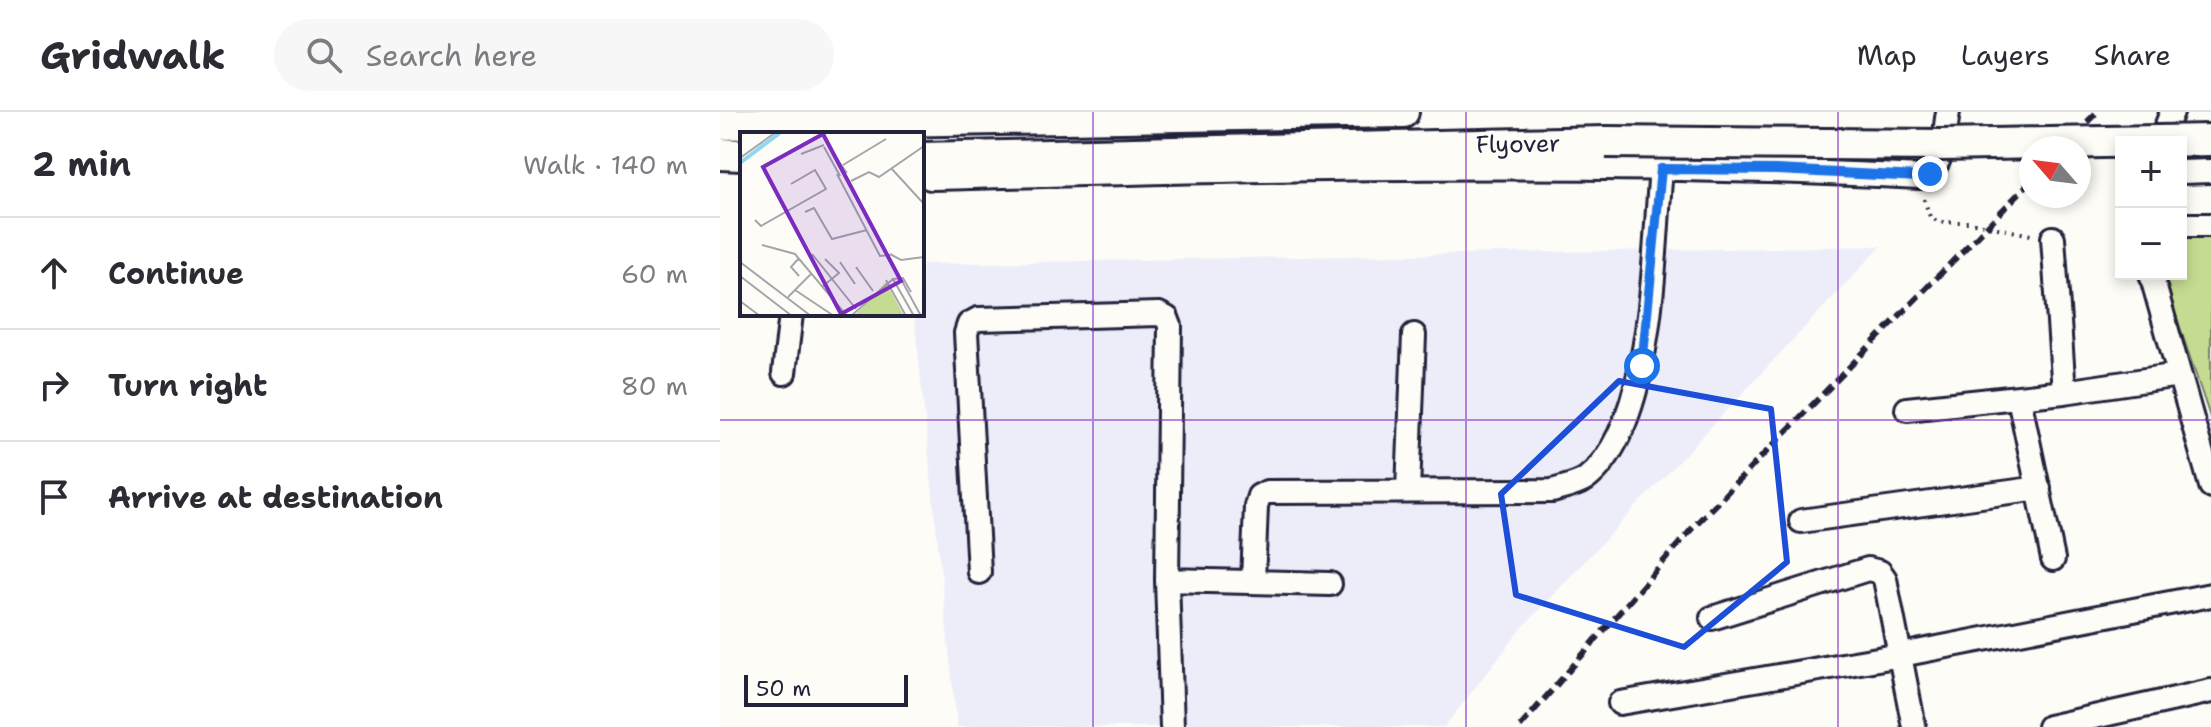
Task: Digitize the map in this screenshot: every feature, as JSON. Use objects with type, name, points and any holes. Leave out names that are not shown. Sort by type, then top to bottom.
[{"type":"main road","points":[[720,124],[896,116],[1403,112]]},
{"type":"main road","name":"Flyover","points":[[924,158],[1606,142],[1941,145],[2211,140]]},
{"type":"main road","points":[[720,154],[740,155]]},
{"type":"street","points":[[924,174],[930,178],[1232,170],[1661,169],[1776,170],[1920,177],[1930,174],[1937,165],[1948,112]]},
{"type":"street","points":[[2162,136],[2172,112]]},
{"type":"street","points":[[1253,581],[1259,496],[1267,492],[1552,491],[1585,480],[1612,451],[1631,412],[1642,366],[1661,169]]},
{"type":"street","points":[[2187,172],[2211,171]]},
{"type":"street","points":[[2187,225],[2211,225]]},
{"type":"street","points":[[2053,238],[2064,392]]},
{"type":"street","points":[[2153,280],[2211,486]]},
{"type":"street","points":[[979,572],[966,333],[969,324],[978,319],[1159,314],[1167,318],[1170,326],[1167,580],[1172,727]]},
{"type":"street","points":[[784,373],[791,316]]},
{"type":"street","points":[[1408,491],[1414,335]]},
{"type":"street","points":[[1907,409],[2019,398],[2179,375]]},
{"type":"street","points":[[2019,398],[2053,559]]},
{"type":"street","points":[[1801,521],[2039,488]]},
{"type":"street","points":[[1712,618],[1874,569],[1885,579],[1914,727]]},
{"type":"street","points":[[1167,580],[1330,584]]},
{"type":"street","points":[[1620,703],[1901,655],[2211,595]]},
{"type":"street","points":[[2049,727],[2211,691]]},
{"type":"path","points":[[1920,177],[1925,208],[1930,217],[1939,222],[1969,222],[2007,233],[2053,238]]},
{"type":"highlighted area","points":[[1619,381],[1771,409],[1787,562],[1684,647],[1516,595],[1501,494]]},
{"type":"shaded area","points":[[1881,246],[1523,627],[1444,727],[957,727],[914,316],[924,316],[924,264]]},
{"type":"green space","points":[[2211,237],[2211,420],[2164,280],[2187,280],[2187,238]]},
{"type":"railway","points":[[2074,136],[2097,112]]},
{"type":"railway","points":[[1520,727],[1696,524],[2019,193]]},
{"type":"route","points":[[1642,366],[1661,169],[1776,170],[1920,177],[1930,174]]}]
